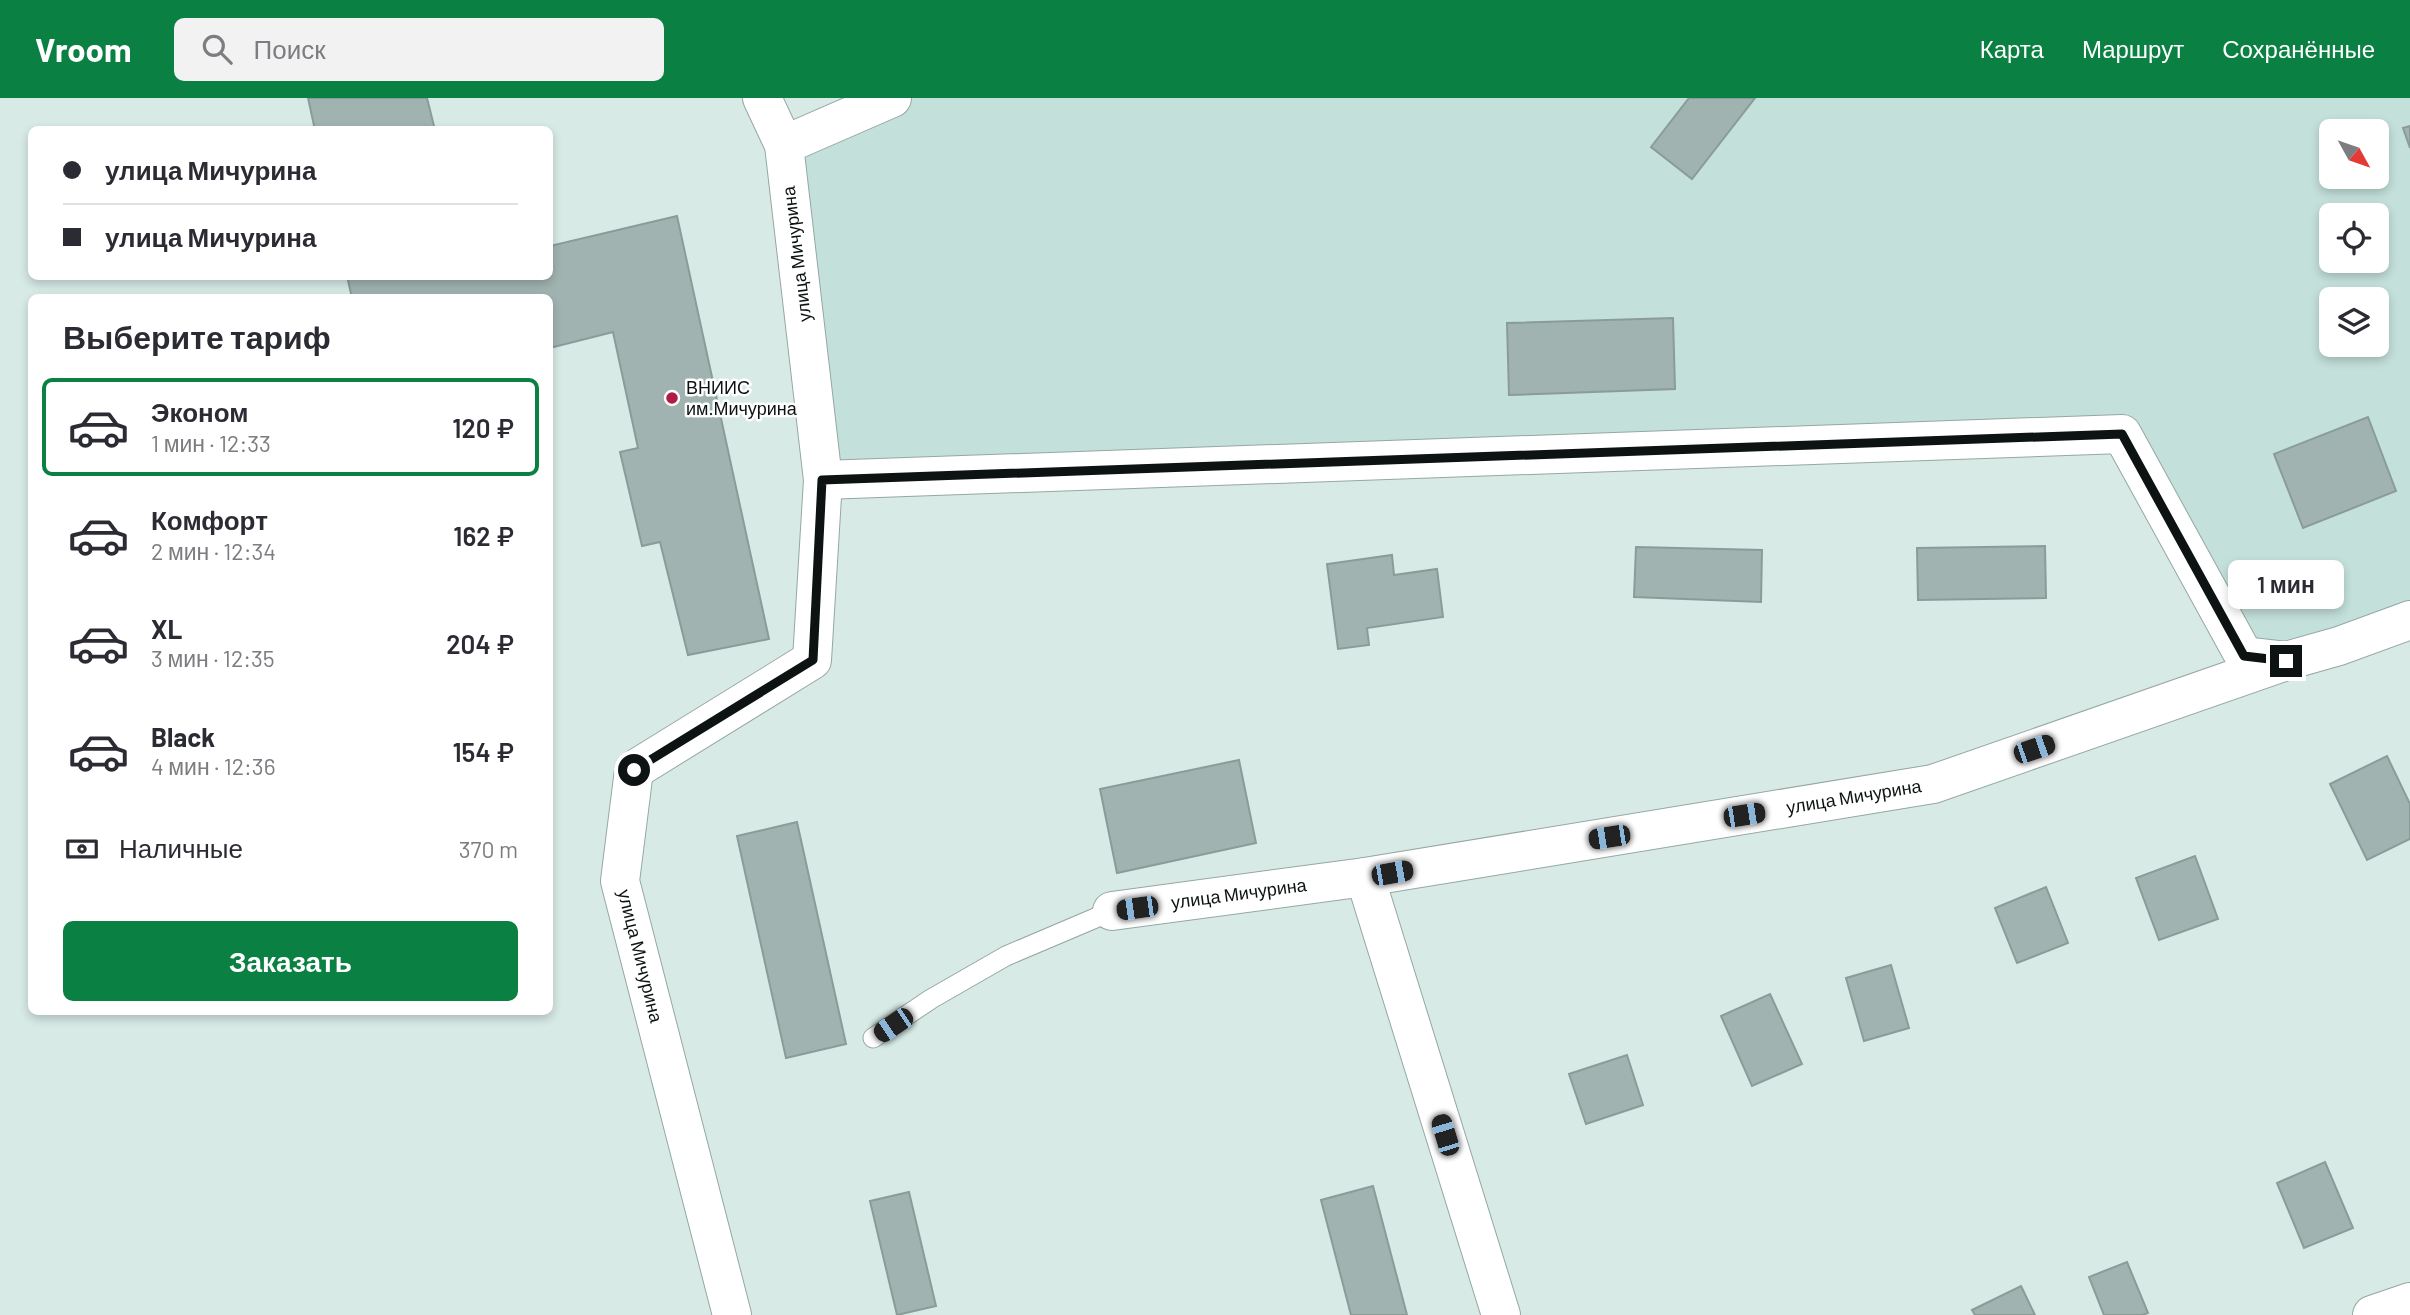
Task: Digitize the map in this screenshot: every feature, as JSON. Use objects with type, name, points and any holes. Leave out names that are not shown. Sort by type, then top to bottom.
[{"type":"street","name":"улица Мичурина","points":[[732,1315],[620,881],[634,770],[813,660],[822,480],[784,145],[762,98]]},
{"type":"street","points":[[784,145],[892,98]]},
{"type":"street","name":"улица Мичурина","points":[[822,480],[2122,434],[2244,656],[2286,661]]},
{"type":"street","name":"улица Мичурина","points":[[1112,911],[1364,877],[1933,784],[2410,620]]},
{"type":"street","points":[[1364,877],[1501,1315]]},
{"type":"street","points":[[2372,1315],[2410,1302]]},
{"type":"lane","points":[[873,1038],[932,999],[1006,956],[1112,911]]},
{"type":"shaded area","points":[[892,98],[2410,98],[2410,620],[2244,656],[2122,434],[823,480],[784,145]]},
{"type":"building","points":[[308,98],[427,98],[434,126],[314,126]]},
{"type":"building","points":[[1689,98],[1755,98],[1692,179],[1651,147]]},
{"type":"building","points":[[2410,126],[2410,148],[2403,128]]},
{"type":"building","name":"ВНИИС им.Мичурина","points":[[677,216],[769,639],[688,655],[660,542],[642,546],[620,452],[638,448],[613,332],[553,347],[553,294],[351,294],[348,280],[553,280],[553,245]]},
{"type":"building","points":[[1673,318],[1675,389],[1509,395],[1507,323]]},
{"type":"building","points":[[2368,417],[2396,491],[2303,528],[2274,454]]},
{"type":"building","points":[[2045,546],[2046,598],[1918,600],[1917,548]]},
{"type":"building","points":[[1636,547],[1762,550],[1761,602],[1634,597]]},
{"type":"building","points":[[1392,555],[1394,575],[1437,569],[1443,617],[1367,628],[1369,645],[1338,649],[1327,564]]},
{"type":"building","points":[[2387,756],[2410,804],[2410,839],[2367,860],[2330,784]]},
{"type":"building","points":[[1239,760],[1256,843],[1117,873],[1100,789]]},
{"type":"building","points":[[797,822],[846,1044],[786,1058],[737,836]]},
{"type":"building","points":[[2195,856],[2218,919],[2159,940],[2136,878]]},
{"type":"building","points":[[2046,887],[2068,943],[2017,963],[1995,908]]},
{"type":"building","points":[[1891,965],[1909,1028],[1864,1041],[1846,978]]},
{"type":"building","points":[[1770,994],[1802,1064],[1752,1086],[1721,1016]]},
{"type":"building","points":[[1627,1055],[1643,1105],[1586,1124],[1569,1074]]},
{"type":"building","points":[[2325,1162],[2353,1228],[2304,1248],[2277,1183]]},
{"type":"building","points":[[1373,1186],[1407,1315],[1351,1315],[1321,1200]]},
{"type":"building","points":[[909,1192],[936,1306],[897,1315],[870,1201]]},
{"type":"building","points":[[2127,1262],[2148,1313],[2104,1315],[2089,1277]]},
{"type":"building","points":[[2021,1286],[2035,1315],[1975,1315],[1972,1310]]},
{"type":"place","name":"ВНИИС им.Мичурина","points":[[672,398]]},
{"type":"route","points":[[634,770],[813,660],[822,480],[2122,434],[2244,656],[2286,661]]}]
